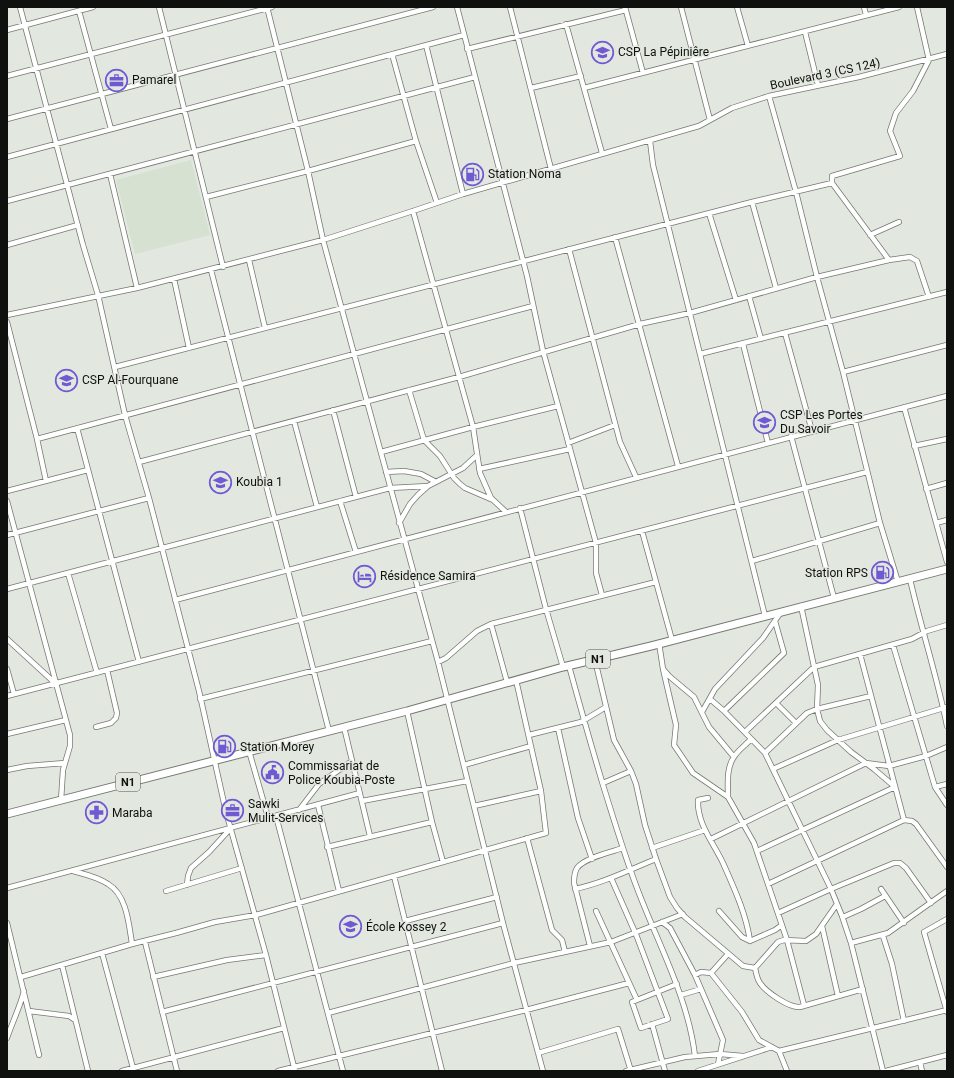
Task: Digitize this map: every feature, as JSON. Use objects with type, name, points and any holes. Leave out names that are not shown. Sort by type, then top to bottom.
[{"type":"main road","name":"N1","points":[[7,814],[407,711],[507,682],[947,569]]},
{"type":"street","points":[[20,7],[98,295],[125,416],[162,548],[231,828],[256,915],[294,1069]]},
{"type":"street","points":[[67,7],[69,13]]},
{"type":"street","points":[[7,30],[93,7]]},
{"type":"street","points":[[159,7],[223,267]]},
{"type":"street","points":[[7,76],[268,7],[308,171],[323,240],[438,662],[496,897],[543,1071]]},
{"type":"street","points":[[7,119],[433,7]]},
{"type":"street","points":[[457,7],[523,261],[543,351],[596,543],[596,573],[602,595]]},
{"type":"street","points":[[510,7],[550,169]]},
{"type":"street","points":[[681,7],[710,120]]},
{"type":"street","points":[[737,7],[748,46]]},
{"type":"street","points":[[864,7],[866,15]]},
{"type":"street","points":[[584,88],[899,7]]},
{"type":"street","points":[[889,260],[832,183],[832,176],[900,156],[890,131],[896,113],[913,91],[929,60],[917,7]]},
{"type":"street","points":[[468,49],[625,8],[643,73]]},
{"type":"street","points":[[79,11],[111,129]]},
{"type":"street","points":[[566,24],[602,153]]},
{"type":"street","points":[[805,32],[818,85]]},
{"type":"street","points":[[7,157],[464,35]]},
{"type":"street","points":[[426,45],[463,194]]},
{"type":"street","points":[[392,54],[416,142],[437,203]]},
{"type":"street","name":"Boulevard 3 (CS 124)","points":[[7,315],[137,288],[323,240],[502,182],[699,126],[732,108],[769,96],[859,77],[929,60],[947,54]]},
{"type":"street","points":[[531,88],[581,76]]},
{"type":"street","points":[[7,201],[475,77]]},
{"type":"street","points":[[769,96],[796,192],[843,372],[880,523],[898,582]]},
{"type":"street","points":[[650,141],[653,166],[765,616]]},
{"type":"street","points":[[206,197],[416,142]]},
{"type":"street","points":[[110,174],[137,288]]},
{"type":"street","points":[[115,367],[708,213],[832,183]]},
{"type":"street","points":[[752,202],[776,288]]},
{"type":"street","points":[[413,212],[473,427],[478,469],[493,500]]},
{"type":"street","points":[[708,213],[736,300]]},
{"type":"street","points":[[870,235],[899,222]]},
{"type":"street","points":[[7,245],[78,225]]},
{"type":"street","points":[[615,237],[678,466]]},
{"type":"street","points":[[570,249],[622,447],[636,478]]},
{"type":"street","points":[[139,462],[459,377],[543,351],[640,324],[690,313],[817,277],[889,260],[910,257],[915,259],[929,297]]},
{"type":"street","points":[[249,260],[265,328]]},
{"type":"street","points":[[210,270],[329,730]]},
{"type":"street","points":[[174,279],[189,348]]},
{"type":"street","points":[[700,354],[947,292]]},
{"type":"street","points":[[749,296],[761,339]]},
{"type":"street","points":[[37,439],[533,306]]},
{"type":"street","points":[[7,322],[37,439],[46,481]]},
{"type":"street","points":[[786,333],[812,431]]},
{"type":"street","points":[[743,344],[768,443]]},
{"type":"street","points":[[843,372],[947,345]]},
{"type":"street","points":[[409,390],[424,440],[440,456],[456,481],[465,488],[493,500],[506,512]]},
{"type":"street","points":[[175,600],[947,396]]},
{"type":"street","points":[[381,452],[558,406]]},
{"type":"street","points":[[904,407],[947,562]]},
{"type":"street","points":[[333,410],[356,497]]},
{"type":"street","points":[[294,421],[317,507]]},
{"type":"street","points":[[568,443],[616,426]]},
{"type":"street","points":[[77,428],[139,662]]},
{"type":"street","points":[[792,436],[834,598]]},
{"type":"street","points":[[914,446],[947,439]]},
{"type":"street","points":[[478,469],[570,449]]},
{"type":"street","points":[[400,523],[410,504],[428,486],[467,465],[476,456]]},
{"type":"street","points":[[7,491],[88,470]]},
{"type":"street","points":[[386,472],[404,471],[421,474],[436,482]]},
{"type":"street","points":[[7,696],[867,472]]},
{"type":"street","points":[[926,489],[947,483]]},
{"type":"street","points":[[7,589],[390,488],[428,486]]},
{"type":"street","points":[[7,535],[149,498]]},
{"type":"street","points":[[7,500],[70,735],[70,746],[63,770],[62,800]]},
{"type":"street","points":[[340,501],[356,552]]},
{"type":"street","points":[[520,508],[546,609],[584,722],[630,869],[681,995],[693,1038],[695,1056]]},
{"type":"street","points":[[936,523],[947,520]]},
{"type":"street","points":[[752,560],[880,523]]},
{"type":"street","points":[[642,531],[672,640]]},
{"type":"street","points":[[68,573],[97,673]]},
{"type":"street","points":[[910,579],[923,632],[945,708],[947,726]]},
{"type":"street","points":[[438,662],[446,658],[477,631],[491,624],[656,582]]},
{"type":"street","points":[[801,606],[818,685],[817,709],[822,724],[851,752],[895,787]]},
{"type":"street","points":[[702,712],[715,689],[763,638],[781,612]]},
{"type":"street","points":[[724,710],[784,653],[775,621]]},
{"type":"street","points":[[491,624],[507,682]]},
{"type":"street","points":[[745,732],[814,667],[893,645],[912,639],[923,632],[947,626]]},
{"type":"street","points":[[7,640],[56,683]]},
{"type":"street","points":[[200,699],[432,641]]},
{"type":"street","points":[[659,644],[663,669],[676,725],[674,745],[698,778],[728,798],[754,843],[787,940],[804,1005]]},
{"type":"street","points":[[893,645],[935,787],[947,805]]},
{"type":"street","points":[[860,654],[904,820]]},
{"type":"street","points":[[595,660],[614,740],[631,771],[636,784],[645,825],[670,897],[683,914],[728,954],[743,966],[755,968]]},
{"type":"street","points":[[7,669],[14,694]]},
{"type":"street","points":[[663,669],[694,697],[709,727],[734,757]]},
{"type":"street","points":[[96,727],[110,723],[116,718],[117,713],[107,670]]},
{"type":"street","points":[[21,977],[132,944],[145,942],[215,922],[256,915],[546,833],[541,791],[516,680]]},
{"type":"street","points":[[765,753],[807,713],[817,709],[871,696]]},
{"type":"street","points":[[710,699],[724,710],[765,753],[831,889],[843,917],[885,1071],[947,1055]]},
{"type":"street","points":[[776,703],[796,723]]},
{"type":"street","points":[[528,735],[584,722],[606,707]]},
{"type":"street","points":[[773,769],[838,740],[945,708]]},
{"type":"street","points":[[407,711],[424,789],[443,862]]},
{"type":"street","points":[[7,734],[66,720]]},
{"type":"street","points":[[344,727],[370,836]]},
{"type":"street","points":[[558,728],[578,818],[592,859]]},
{"type":"street","points":[[728,798],[730,767],[734,757],[752,739]]},
{"type":"street","points":[[464,765],[531,746]]},
{"type":"street","points":[[711,839],[866,763],[889,766],[926,756],[947,747]]},
{"type":"street","points":[[249,751],[268,818]]},
{"type":"street","points":[[299,810],[319,784],[352,761]]},
{"type":"street","points":[[7,770],[28,766],[66,763]]},
{"type":"street","points":[[603,783],[631,771]]},
{"type":"street","points":[[362,801],[467,781]]},
{"type":"street","points":[[935,787],[947,784]]},
{"type":"street","points":[[757,851],[895,787]]},
{"type":"street","points":[[474,806],[541,791]]},
{"type":"street","points":[[7,888],[360,793]]},
{"type":"street","points":[[708,798],[698,800],[700,820],[736,890],[750,941]]},
{"type":"street","points":[[318,805],[327,847],[339,891]]},
{"type":"street","points":[[276,816],[343,1071]]},
{"type":"street","points":[[768,884],[904,820],[912,821],[916,824],[947,867]]},
{"type":"street","points":[[327,847],[432,822]]},
{"type":"street","points":[[187,885],[191,868],[209,852],[231,828]]},
{"type":"street","points":[[652,848],[705,830]]},
{"type":"street","points":[[527,838],[552,930],[562,940],[565,952]]},
{"type":"street","points":[[590,946],[575,889],[574,876],[582,863],[623,848]]},
{"type":"street","points":[[575,889],[611,878],[656,859]]},
{"type":"street","points":[[778,913],[831,889],[900,863],[906,868],[931,903]]},
{"type":"street","points":[[166,891],[242,868]]},
{"type":"street","points":[[71,871],[109,884],[115,890],[125,909],[132,944]]},
{"type":"street","points":[[394,876],[442,1071]]},
{"type":"street","points":[[611,878],[635,932],[658,992],[668,1019],[641,1028],[632,1002],[658,992],[677,984]]},
{"type":"street","points":[[881,889],[904,923]]},
{"type":"street","points":[[851,944],[883,936],[904,923],[947,891]]},
{"type":"street","points":[[843,917],[885,896]]},
{"type":"street","points":[[406,922],[496,897]]},
{"type":"street","points":[[755,968],[778,942],[787,940],[806,941],[816,934],[837,904]]},
{"type":"street","points":[[596,911],[637,1000]]},
{"type":"street","points":[[719,911],[742,937],[750,941]]},
{"type":"street","points":[[328,1013],[514,963],[611,942],[683,914]]},
{"type":"street","points":[[779,1051],[947,1011],[924,932],[947,919]]},
{"type":"street","points":[[662,922],[670,928],[695,975],[723,1040],[718,1064]]},
{"type":"street","points":[[7,923],[30,1011],[39,1055]]},
{"type":"street","points":[[162,1012],[503,923]]},
{"type":"street","points":[[750,941],[775,930],[782,925]]},
{"type":"street","points":[[822,926],[838,996]]},
{"type":"street","points":[[883,936],[892,964],[904,1021]]},
{"type":"street","points":[[145,942],[177,1071]]},
{"type":"street","points":[[102,953],[133,1068]]},
{"type":"street","points":[[710,973],[728,954]]},
{"type":"street","points":[[153,978],[227,960],[266,955]]},
{"type":"street","points":[[62,965],[88,1071]]},
{"type":"street","points":[[755,968],[760,983],[772,995],[795,1008],[863,989]]},
{"type":"street","points":[[695,975],[701,972],[710,973],[742,1012],[759,1040],[779,1051],[787,1071]]},
{"type":"street","points":[[278,1071],[294,1069],[339,1056],[629,984]]},
{"type":"street","points":[[681,995],[701,989]]},
{"type":"street","points":[[7,1038],[24,990]]},
{"type":"street","points":[[30,1011],[69,1016],[76,1020]]},
{"type":"street","points":[[652,1024],[665,1071]]},
{"type":"street","points":[[122,1071],[284,1028]]},
{"type":"street","points":[[538,1053],[618,1029],[629,1071],[685,1057],[720,1054],[743,1056]]},
{"type":"street","points":[[698,1071],[772,1047]]},
{"type":"street","points":[[920,1062],[922,1071]]},
{"type":"shaded area","points":[[191,160],[210,235],[135,254],[116,180]]},
{"type":"place","name":"CSP La Pépiniêre","points":[[603,52]]},
{"type":"place","name":"Pamarel","points":[[116,80]]},
{"type":"place","name":"Station Noma","points":[[473,174]]},
{"type":"place","name":"CSP Al-Fourquane","points":[[67,380]]},
{"type":"place","name":"CSP Les Portes Du Savoir","points":[[765,422]]},
{"type":"place","name":"Koubia 1","points":[[220,482]]},
{"type":"place","name":"Station RPS","points":[[883,573]]},
{"type":"place","name":"Résidence Samira","points":[[365,576]]},
{"type":"place","name":"Station Morey","points":[[225,747]]},
{"type":"place","name":"Commissariat de Police Koubia-Poste","points":[[273,773]]},
{"type":"place","name":"Sawki Mulit-Services","points":[[232,811]]},
{"type":"place","name":"Maraba","points":[[96,813]]},
{"type":"place","name":"École Kossey 2","points":[[351,927]]}]
